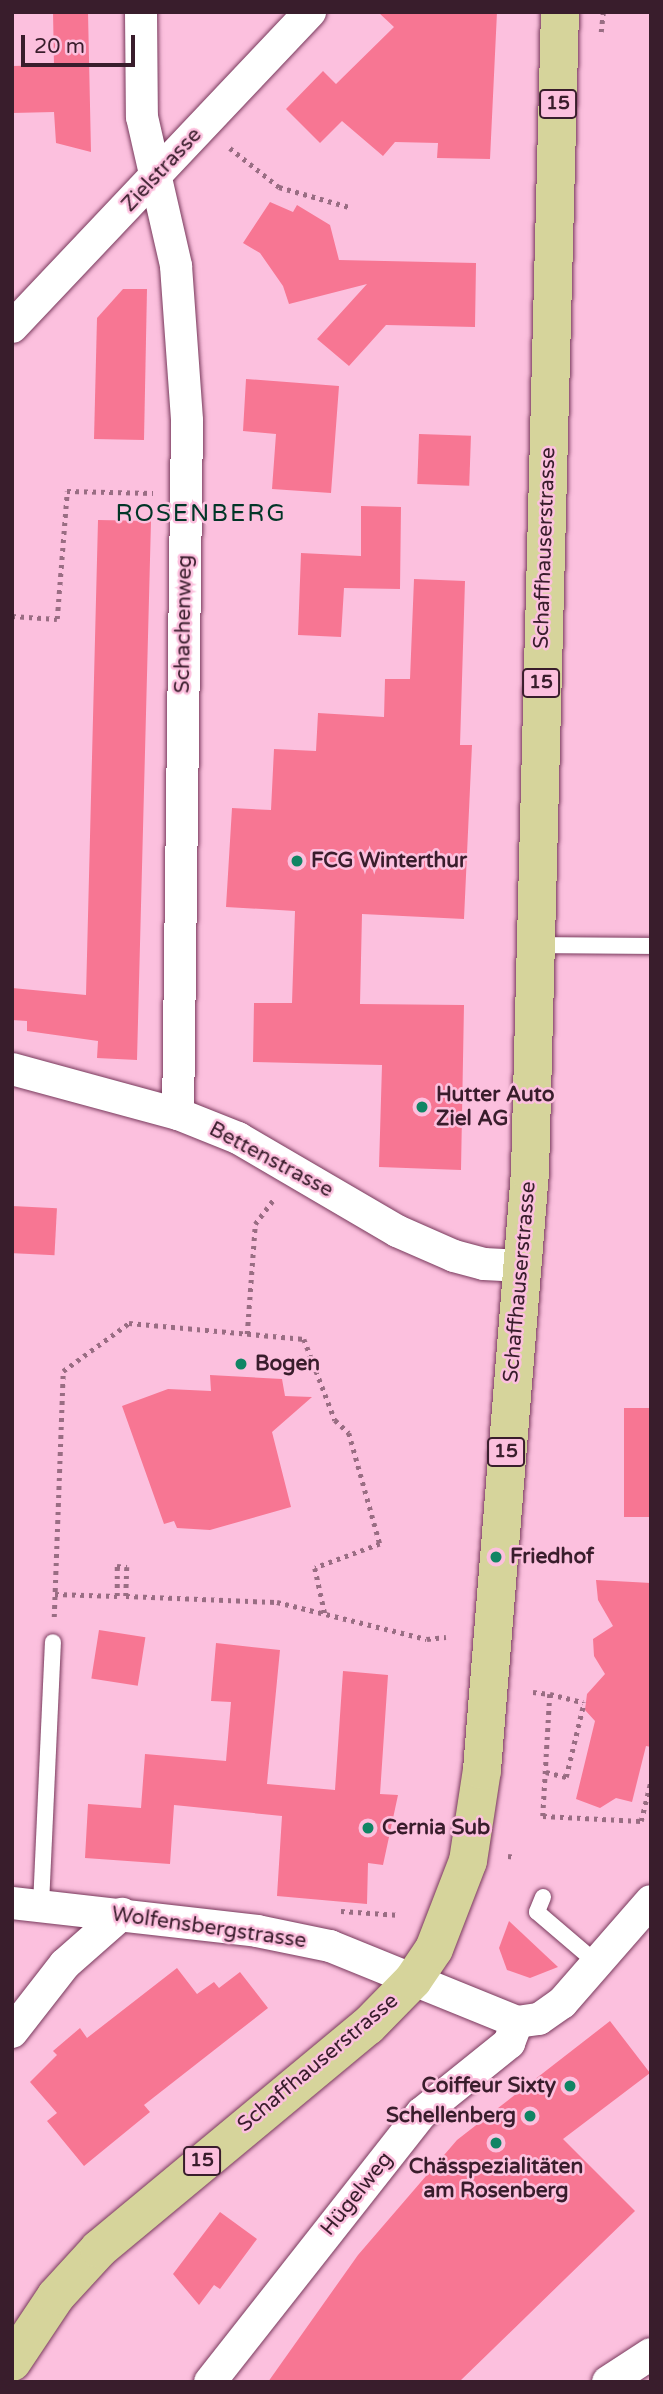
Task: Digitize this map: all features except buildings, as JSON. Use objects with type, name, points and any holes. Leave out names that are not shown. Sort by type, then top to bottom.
[{"type":"main road","name":"Schaffhauserstrasse","points":[[12,2362],[56,2296],[99,2249],[143,2208],[368,2026],[414,1980],[445,1926],[468,1861],[482,1770],[530,1172],[533,945],[560,12]]},
{"type":"street","name":"Schachenweg","points":[[141,12],[142,117],[158,175],[176,266],[187,421],[178,1114]]},
{"type":"street","name":"Zielstrasse","points":[[12,327],[310,12]]},
{"type":"street","name":"Bettenstrasse","points":[[12,1069],[178,1114],[238,1138],[397,1231],[454,1256],[484,1264],[522,1266]]},
{"type":"street","points":[[517,2022],[539,2019],[599,1965],[651,1901]]},
{"type":"street","name":"Wolfensbergstrasse","points":[[27,1904],[257,1931],[330,1947],[517,2022]]},
{"type":"street","points":[[12,2032],[65,1964],[122,1914]]},
{"type":"street","name":"Hügelweg","points":[[210,2382],[422,2113],[509,2043],[517,2022]]},
{"type":"street","points":[[608,2382],[651,2354]]},
{"type":"lane","points":[[533,945],[651,946]]},
{"type":"lane","name":"Wolfensbergstrasse","points":[[27,1904],[53,1642]]},
{"type":"lane","points":[[543,1897],[537,1912],[599,1965]]},
{"type":"path","points":[[218,139],[279,187],[349,208]]},
{"type":"path","points":[[12,616],[57,619],[67,491],[186,494]]},
{"type":"path","points":[[247,1334],[255,1224],[281,1190]]},
{"type":"path","points":[[55,1604],[63,1371],[129,1323],[304,1339],[335,1420],[349,1433],[380,1544],[357,1550],[349,1559],[315,1568],[325,1614]]},
{"type":"path","points":[[55,1594],[117,1596],[117,1566],[127,1567],[126,1596],[277,1602],[427,1639],[446,1637]]},
{"type":"path","points":[[533,1692],[585,1703],[566,1777],[546,1772]]},
{"type":"path","points":[[550,1694],[543,1816],[640,1821],[651,1780]]},
{"type":"path","points":[[508,1856],[516,1857]]},
{"type":"place","name":"FCG Winterthur","points":[[297,861]]},
{"type":"place","name":"Hutter Auto Ziel AG","points":[[422,1107]]},
{"type":"place","name":"Bogen","points":[[241,1364]]},
{"type":"place","name":"Friedhof","points":[[496,1557]]},
{"type":"place","name":"Cernia Sub","points":[[368,1828]]},
{"type":"place","name":"Coiffeur Sixty","points":[[570,2086]]},
{"type":"place","name":"Schellenberg","points":[[530,2116]]},
{"type":"place","name":"Chässpezialitäten am Rosenberg","points":[[496,2143]]},
{"type":"district","name":"ROSENBERG","points":[[201,514]]}]
